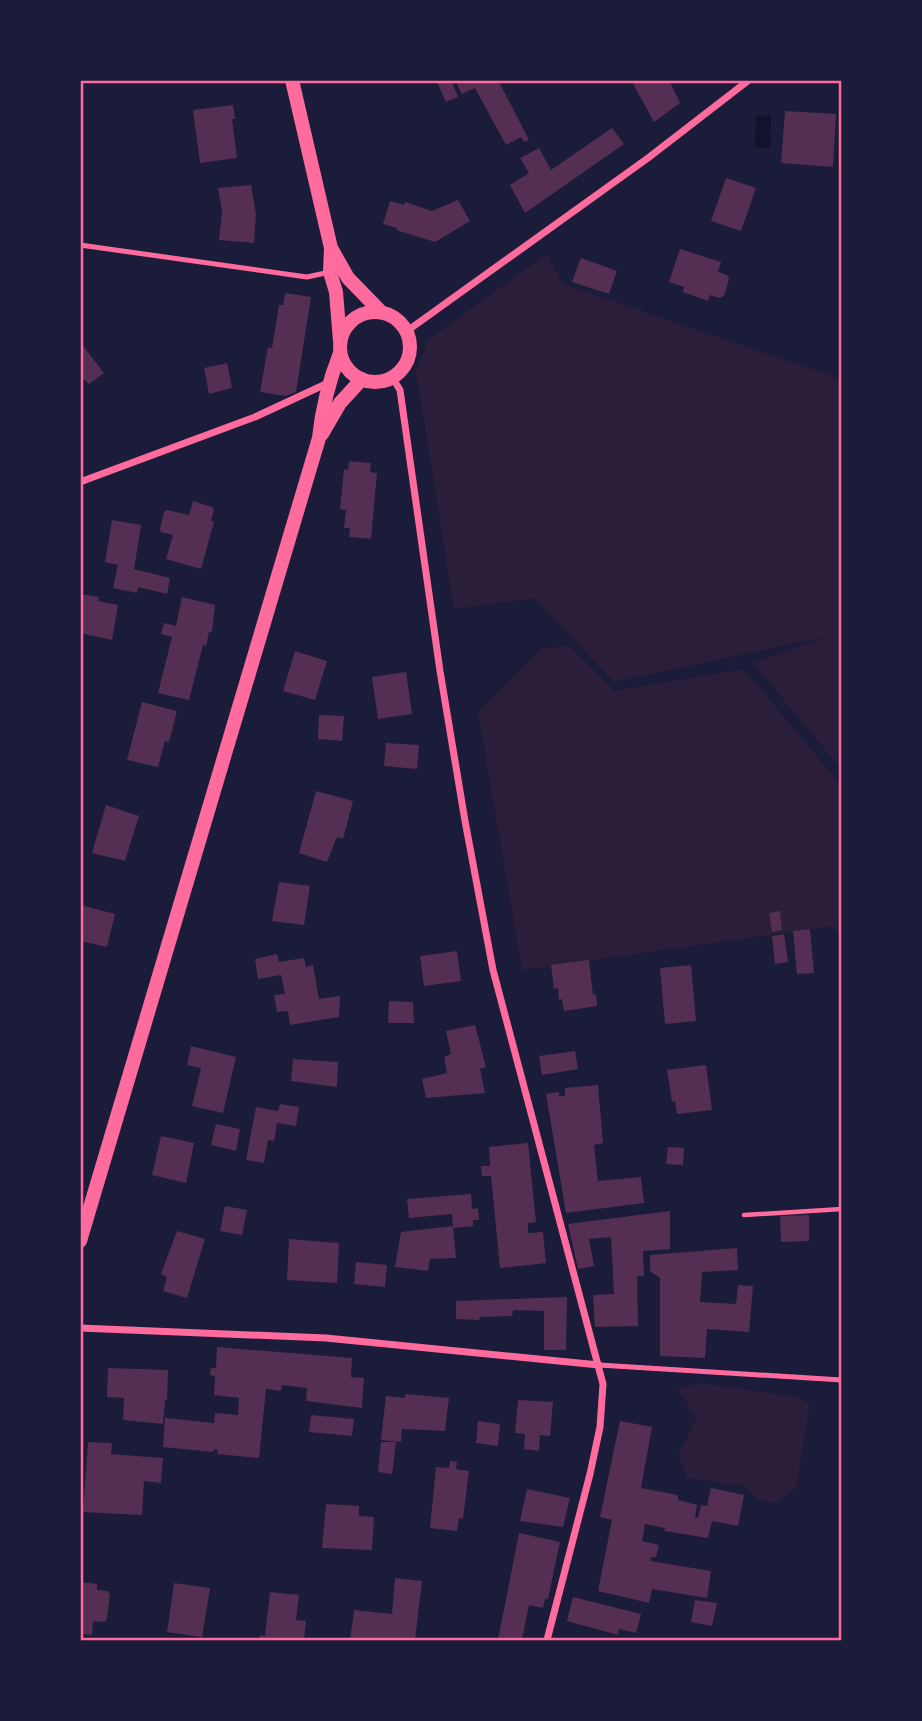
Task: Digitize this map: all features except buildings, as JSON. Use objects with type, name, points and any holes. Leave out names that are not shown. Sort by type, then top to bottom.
[{"type":"main road","points":[[292,80],[331,248],[330,272],[336,292],[340,347],[344,363],[352,373],[362,379],[373,382],[392,377],[404,366],[409,355],[407,331],[400,322],[381,312],[353,284],[331,248]]},
{"type":"main road","points":[[80,1241],[319,438],[322,410],[344,331],[350,322],[370,312],[381,312]]},
{"type":"main road","points":[[319,438],[340,403],[362,379]]},
{"type":"street","points":[[407,331],[648,158],[749,80]]},
{"type":"street","points":[[392,377],[400,390],[442,685],[493,970],[603,1384],[600,1427],[581,1514],[547,1640]]},
{"type":"street","points":[[80,482],[255,417],[329,382]]},
{"type":"street","points":[[80,1328],[326,1338],[599,1365]]},
{"type":"lane","points":[[80,245],[307,278],[330,272]]},
{"type":"lane","points":[[599,1365],[842,1380]]},
{"type":"path","points":[[744,1215],[842,1209]]},
{"type":"shaded area","points":[[756,115],[771,116],[770,148],[755,147]]},
{"type":"shaded area","points":[[547,254],[563,284],[841,379],[841,769],[753,663],[828,636],[614,682],[535,598],[454,609],[416,371],[428,340]]},
{"type":"shaded area","points":[[569,646],[614,691],[744,669],[841,785],[841,936],[832,926],[522,970],[478,712],[542,648]]},
{"type":"shaded area","points":[[699,1383],[797,1397],[810,1404],[796,1488],[776,1503],[756,1500],[746,1486],[687,1478],[678,1454],[696,1417],[677,1389]]}]
